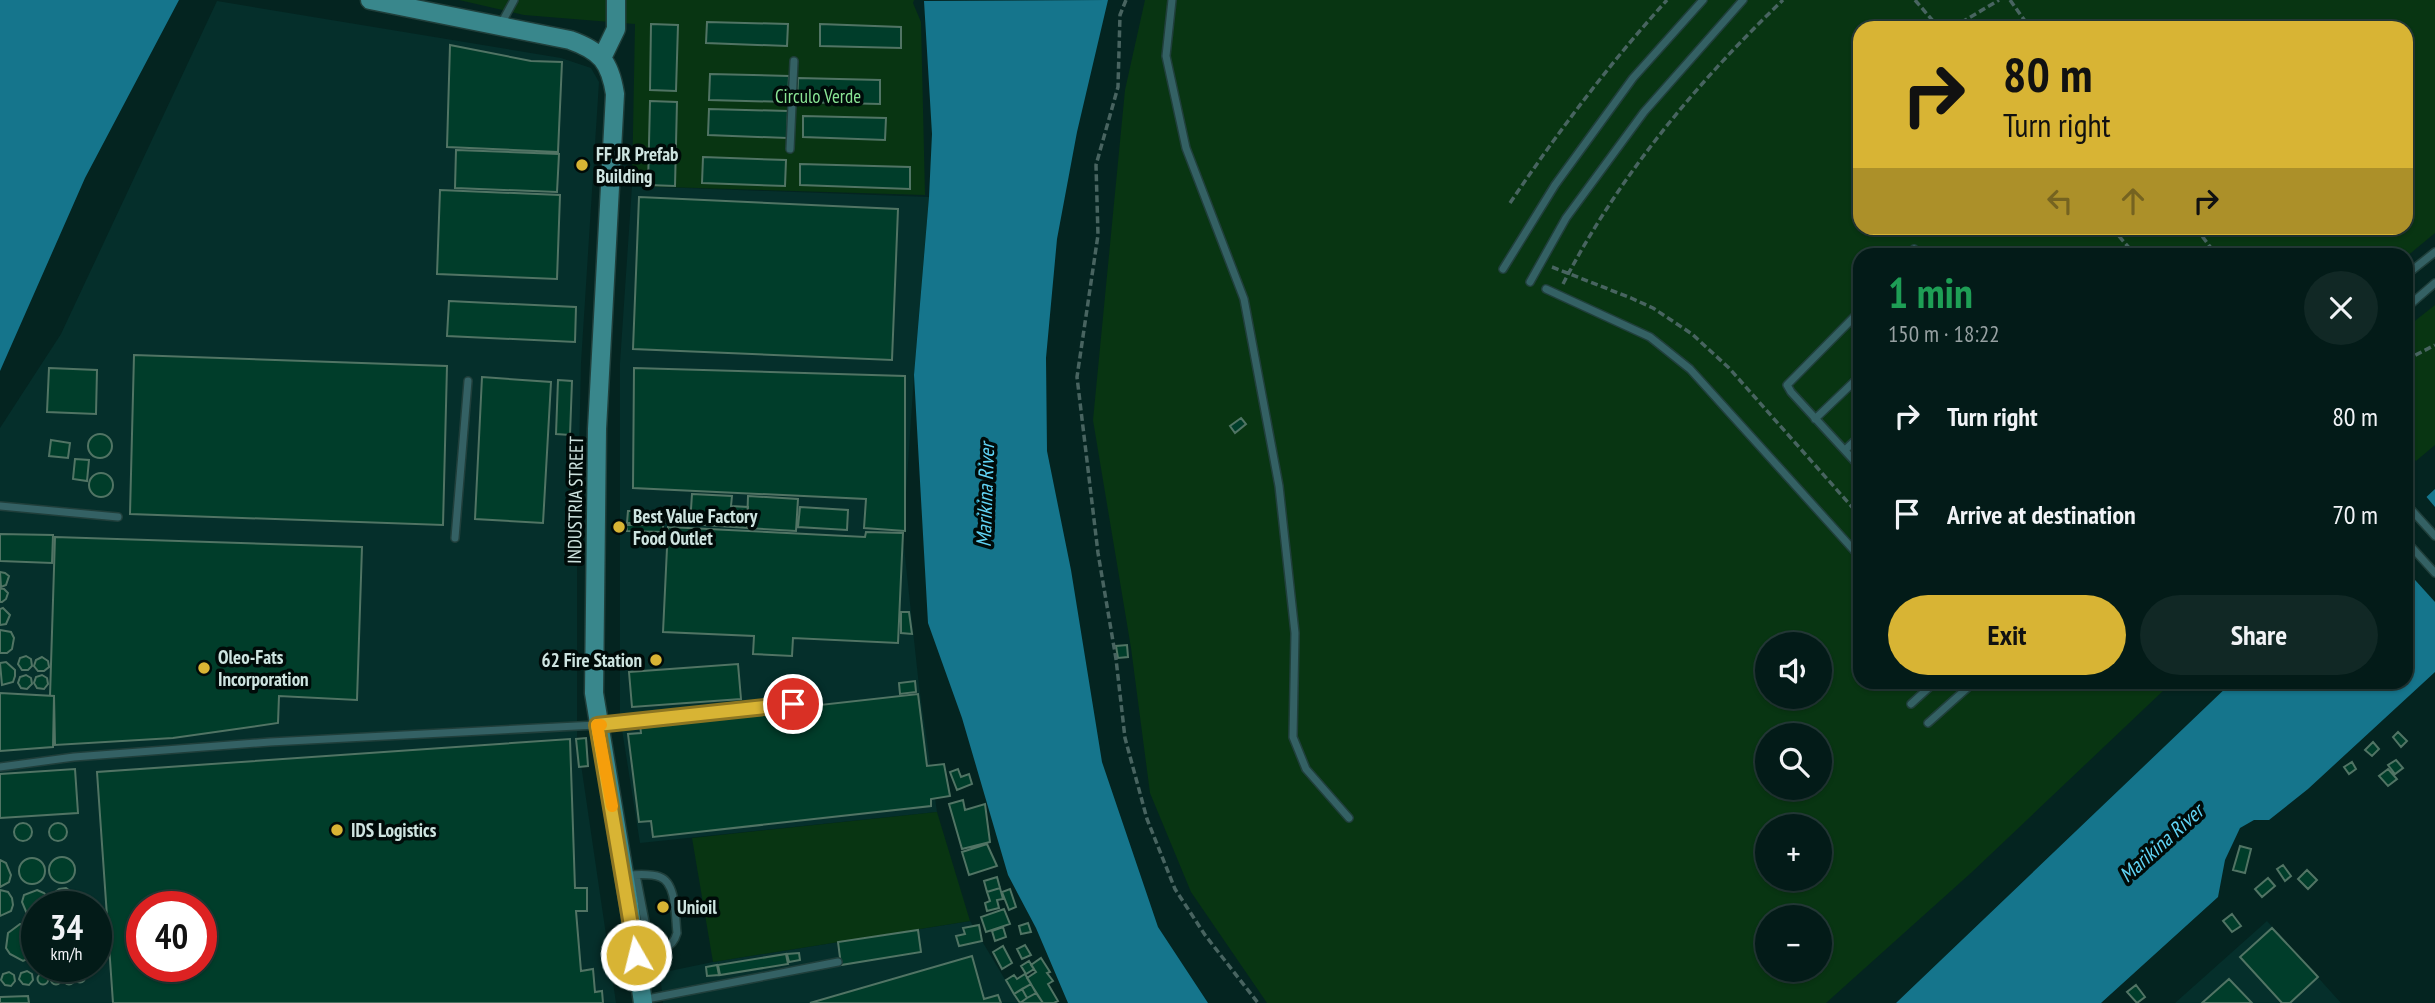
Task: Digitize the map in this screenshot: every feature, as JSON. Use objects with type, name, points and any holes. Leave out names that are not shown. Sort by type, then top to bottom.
[{"type":"street","points":[[370,0],[570,40],[589,47],[602,58],[616,29],[616,0]]},
{"type":"street","name":"INDUSTRIA STREET","points":[[602,58],[612,75],[615,94],[597,429],[594,693],[597,725],[630,875],[644,954],[642,1002]]},
{"type":"lane","points":[[499,27],[514,0]]},
{"type":"lane","points":[[1172,0],[1167,56],[1186,148],[1244,299],[1279,486],[1295,633],[1293,737],[1306,769],[1349,818]]},
{"type":"lane","points":[[1503,269],[1555,185],[1633,78],[1703,0]]},
{"type":"lane","points":[[1530,282],[1566,218],[1644,112],[1743,0]]},
{"type":"lane","points":[[790,149],[794,61]]},
{"type":"lane","points":[[2413,269],[2435,252]]},
{"type":"lane","points":[[2413,302],[2435,284]]},
{"type":"lane","points":[[1546,289],[1650,337],[1690,369],[1853,550]]},
{"type":"lane","points":[[1853,318],[1787,384],[1791,392],[1853,459]]},
{"type":"lane","points":[[455,538],[468,381]]},
{"type":"lane","points":[[1815,419],[1853,383]]},
{"type":"lane","points":[[1845,450],[1853,443]]},
{"type":"lane","points":[[0,506],[118,517]]},
{"type":"lane","points":[[2413,512],[2435,536]]},
{"type":"lane","points":[[2413,549],[2435,573]]},
{"type":"lane","points":[[1911,704],[1928,689]]},
{"type":"lane","points":[[1928,723],[1966,689]]},
{"type":"lane","points":[[0,767],[74,757],[270,742],[597,725],[793,704]]},
{"type":"lane","points":[[630,875],[657,875],[665,879],[673,897],[676,939],[661,952],[644,954]]},
{"type":"lane","points":[[642,1002],[838,962]]},
{"type":"path","points":[[1126,0],[1120,15],[1118,87],[1096,165],[1098,234],[1077,377],[1098,553],[1116,659],[1125,738],[1147,819],[1175,889],[1205,935],[1258,1003]]},
{"type":"path","points":[[1510,203],[1574,111],[1667,0]]},
{"type":"path","points":[[1557,295],[1594,228],[1671,122],[1744,37],[1783,0]]},
{"type":"path","points":[[1914,0],[1933,21]]},
{"type":"path","points":[[1964,21],[1999,0]]},
{"type":"path","points":[[2010,0],[2025,21]]},
{"type":"path","points":[[1541,263],[1631,298],[1692,334],[1738,377],[1853,508]]},
{"type":"path","points":[[2413,356],[2435,345]]},
{"type":"shaded area","points":[[217,1],[561,58],[591,68],[599,82],[581,363],[577,737],[616,1003],[0,1003],[0,428],[61,334]]},
{"type":"shaded area","points":[[632,186],[929,197],[903,538],[919,686],[937,812],[640,843],[620,717],[620,363]]},
{"type":"shaded area","points":[[970,921],[1019,1003],[663,1003],[660,973]]},
{"type":"shaded area","points":[[2267,921],[2341,1003],[2175,1003]]},
{"type":"green space","name":"Circulo Verde","points":[[459,0],[914,0],[921,22],[925,195],[632,186],[635,24],[524,15]]},
{"type":"green space","points":[[1145,0],[2435,0],[2435,233],[2413,251],[2413,248],[1853,248],[1853,689],[2165,689],[1972,872],[1826,1003],[1267,1003],[1191,892],[1150,793],[1131,648],[1093,420],[1125,90]]},
{"type":"green space","points":[[2435,305],[2435,445],[2416,461],[2413,458],[2413,322]]},
{"type":"green space","points":[[937,812],[970,921],[713,962],[692,838]]},
{"type":"water","points":[[0,0],[179,0],[85,178],[0,371]]},
{"type":"water","name":"Marikina River","points":[[1108,0],[1077,132],[1057,239],[1046,358],[1047,451],[1071,570],[1102,762],[1158,927],[1208,1003],[1068,1003],[1036,928],[1008,875],[962,718],[928,623],[914,375],[932,134],[924,1]]},
{"type":"water","name":"Marikina River","points":[[2435,489],[2435,672],[2308,789],[2269,820],[2254,820],[2240,828],[2225,860],[2218,897],[2101,1003],[1896,1003],[2225,689],[2413,689],[2413,509]]},
{"type":"pier","points":[[2424,494],[2435,507],[2435,602],[2413,578],[2413,504]]},
{"type":"building","points":[[707,22],[788,24],[787,46],[706,43]]},
{"type":"building","points":[[651,24],[678,25],[676,91],[650,90]]},
{"type":"building","points":[[820,24],[901,27],[901,48],[820,46]]},
{"type":"building","points":[[450,45],[531,61],[562,62],[558,152],[447,147]]},
{"type":"building","points":[[710,74],[789,76],[788,102],[709,100]]},
{"type":"building","points":[[798,78],[880,80],[880,104],[797,102]]},
{"type":"building","points":[[650,101],[677,102],[675,186],[648,185]]},
{"type":"building","points":[[709,109],[788,111],[787,138],[708,135]]},
{"type":"building","points":[[803,116],[886,118],[885,140],[803,137]]},
{"type":"building","points":[[456,150],[559,154],[557,192],[455,188]]},
{"type":"building","points":[[703,157],[786,160],[785,186],[702,183]]},
{"type":"building","points":[[800,164],[910,167],[910,189],[800,185]]},
{"type":"building","points":[[440,190],[560,195],[557,279],[437,274]]},
{"type":"building","points":[[639,197],[898,209],[892,360],[633,349]]},
{"type":"building","points":[[449,301],[576,307],[575,342],[447,336]]},
{"type":"building","points":[[134,355],[447,366],[443,525],[130,514]]},
{"type":"building","points":[[49,368],[97,370],[96,414],[47,412]]},
{"type":"building","points":[[634,368],[905,376],[905,531],[864,528],[866,499],[633,488]]},
{"type":"building","points":[[482,377],[551,382],[543,523],[475,519]]},
{"type":"building","points":[[558,380],[572,381],[570,435],[556,434]]},
{"type":"building","points":[[1241,418],[1246,424],[1235,433],[1230,426]]},
{"type":"building","points":[[100,434],[108,438],[112,446],[108,454],[100,458],[92,454],[88,446],[92,438]]},
{"type":"building","points":[[51,440],[70,443],[68,458],[49,456]]},
{"type":"building","points":[[75,459],[89,460],[87,481],[73,479]]},
{"type":"building","points":[[101,473],[109,477],[113,485],[109,493],[101,497],[93,493],[89,485],[93,477]]},
{"type":"building","points":[[692,494],[732,496],[731,506],[748,507],[747,528],[690,524]]},
{"type":"building","points":[[748,496],[798,499],[796,531],[747,528]]},
{"type":"building","points":[[800,507],[848,510],[847,530],[798,527]]},
{"type":"building","points":[[628,511],[665,511],[665,523],[627,523]]},
{"type":"building","points":[[626,525],[663,525],[663,532],[627,531]]},
{"type":"building","points":[[668,527],[865,537],[866,532],[903,533],[898,643],[793,638],[792,656],[753,654],[754,636],[663,632]]},
{"type":"building","points":[[0,534],[53,535],[52,563],[0,561]]},
{"type":"building","name":"Oleo-Fats Incorporation","points":[[55,537],[362,547],[357,700],[279,696],[278,723],[173,738],[55,745],[54,696],[50,696]]},
{"type":"building","points":[[0,572],[9,576],[6,585],[1,587]]},
{"type":"building","points":[[0,588],[8,593],[2,602],[0,602]]},
{"type":"building","points":[[3,608],[10,615],[6,624],[0,625],[0,609]]},
{"type":"building","points":[[901,612],[909,612],[912,634],[901,633]]},
{"type":"building","points":[[0,630],[11,632],[14,638],[12,649],[7,653],[0,653]]},
{"type":"building","points":[[1127,645],[1128,657],[1118,658],[1116,646]]},
{"type":"building","points":[[26,656],[31,659],[32,666],[28,670],[22,670],[18,664],[20,658]]},
{"type":"building","points":[[42,657],[48,661],[49,667],[38,671],[34,666],[36,660]]},
{"type":"building","points":[[6,662],[15,670],[15,676],[13,682],[2,685],[0,663]]},
{"type":"building","points":[[738,664],[741,699],[632,707],[629,672]]},
{"type":"building","points":[[26,675],[31,678],[32,684],[27,689],[21,688],[18,683],[20,677]]},
{"type":"building","points":[[42,675],[47,678],[48,684],[44,689],[37,688],[34,683],[36,677]]},
{"type":"building","points":[[915,681],[916,692],[900,694],[899,683]]},
{"type":"building","points":[[0,693],[54,696],[53,747],[0,751]]},
{"type":"building","points":[[918,694],[927,766],[944,764],[950,796],[931,799],[931,806],[653,837],[651,821],[639,822],[628,734],[641,733],[640,725]]},
{"type":"building","points":[[2398,732],[2407,741],[2401,747],[2393,737]]},
{"type":"building","points":[[586,738],[588,766],[579,767],[576,739]]},
{"type":"building","name":"IDS Logistics","points":[[570,739],[575,888],[587,888],[587,911],[576,911],[581,971],[593,969],[595,992],[602,991],[603,1003],[113,1003],[112,891],[105,891],[97,772]]},
{"type":"building","points":[[2373,742],[2379,749],[2372,756],[2365,750]]},
{"type":"building","points":[[2396,760],[2403,768],[2395,774],[2388,765]]},
{"type":"building","points":[[2352,762],[2356,769],[2349,774],[2344,767]]},
{"type":"building","points":[[75,769],[78,813],[0,818],[0,774]]},
{"type":"building","points":[[958,769],[961,777],[969,774],[972,784],[957,790],[950,772]]},
{"type":"building","points":[[2388,769],[2397,779],[2388,786],[2379,776]]},
{"type":"building","points":[[963,800],[965,810],[985,804],[990,842],[962,849],[949,804]]},
{"type":"building","points":[[19,823],[27,823],[32,832],[30,839],[19,841],[14,836],[14,828]]},
{"type":"building","points":[[54,823],[62,823],[67,832],[65,839],[54,841],[49,836],[49,828]]},
{"type":"building","points":[[987,844],[997,866],[969,875],[962,852]]},
{"type":"building","points":[[2240,846],[2251,849],[2245,873],[2233,870]]},
{"type":"building","points":[[62,857],[71,861],[75,870],[71,879],[62,883],[53,879],[49,870],[53,861]]},
{"type":"building","points":[[32,858],[41,862],[45,871],[41,880],[32,884],[23,880],[19,871],[23,862]]},
{"type":"building","points":[[0,860],[6,863],[11,875],[9,882],[0,887]]},
{"type":"building","points":[[2283,865],[2291,876],[2285,881],[2277,869]]},
{"type":"building","points":[[2307,870],[2317,880],[2308,889],[2298,879]]},
{"type":"building","points":[[997,877],[1000,888],[987,892],[984,881]]},
{"type":"building","points":[[2268,878],[2275,886],[2262,897],[2255,889]]},
{"type":"building","points":[[1000,888],[1003,899],[997,900],[999,908],[987,911],[985,903],[990,901],[987,892]]},
{"type":"building","points":[[1010,889],[1016,907],[1009,910],[1002,892]]},
{"type":"building","points":[[0,890],[8,892],[13,905],[11,911],[0,916]]},
{"type":"building","points":[[1004,909],[1010,924],[986,932],[981,917]]},
{"type":"building","points":[[2232,914],[2241,926],[2232,932],[2223,921]]},
{"type":"building","points":[[1028,923],[1031,932],[1021,934],[1019,926]]},
{"type":"building","points":[[21,924],[21,960],[10,954],[6,948],[8,933]]},
{"type":"building","points":[[979,925],[982,941],[959,946],[956,936],[965,934],[963,928]]},
{"type":"building","points":[[1003,927],[1006,937],[995,941],[992,931]]},
{"type":"building","points":[[2272,928],[2318,977],[2290,1003],[2282,1003],[2240,957]]},
{"type":"building","points":[[918,930],[921,952],[841,965],[838,942]]},
{"type":"building","points":[[1025,945],[1031,955],[1022,959],[1017,949]]},
{"type":"building","points":[[1003,946],[1012,963],[1002,969],[993,952]]},
{"type":"building","points":[[799,953],[800,960],[789,962],[787,954]]},
{"type":"building","points":[[786,954],[788,964],[720,975],[718,965]]},
{"type":"building","points":[[972,956],[984,999],[998,995],[1001,1003],[810,1003]]},
{"type":"building","points":[[1041,958],[1053,981],[1048,984],[1058,1001],[1054,1003],[1043,1003],[1027,978],[1036,972],[1031,965]]},
{"type":"building","points":[[1029,961],[1034,969],[1026,974],[1021,966]]},
{"type":"building","points":[[717,965],[719,975],[707,976],[706,967]]},
{"type":"building","points":[[9,972],[14,975],[15,981],[11,986],[5,985],[1,980],[3,974]]},
{"type":"building","points":[[1025,974],[1031,984],[1014,994],[1006,980],[1014,975],[1017,979]]},
{"type":"building","points":[[2229,979],[2252,1003],[2202,1003]]},
{"type":"building","points":[[1031,984],[1036,993],[1027,998],[1022,989]]},
{"type":"building","points":[[2136,985],[2145,997],[2137,1003],[2127,992]]},
{"type":"building","points":[[1022,989],[1027,998],[1020,1003],[1014,994]]},
{"type":"building","points":[[1036,993],[1043,1003],[1020,1003],[1027,998]]},
{"type":"building","points":[[28,996],[29,1003],[0,1003],[0,997]]},
{"type":"slow traffic","points":[[601,725],[597,725],[612,806]]},
{"type":"place","name":"FF JR Prefab Building","points":[[582,165]]},
{"type":"place","name":"Best Value Factory Food Outlet","points":[[619,527]]},
{"type":"place","name":"62 Fire Station","points":[[656,660]]},
{"type":"place","name":"Oleo-Fats Incorporation","points":[[204,668]]},
{"type":"place","name":"IDS Logistics","points":[[337,830]]},
{"type":"place","name":"Unioil","points":[[663,907]]},
{"type":"route","points":[[636,955],[597,725],[793,704]]}]
